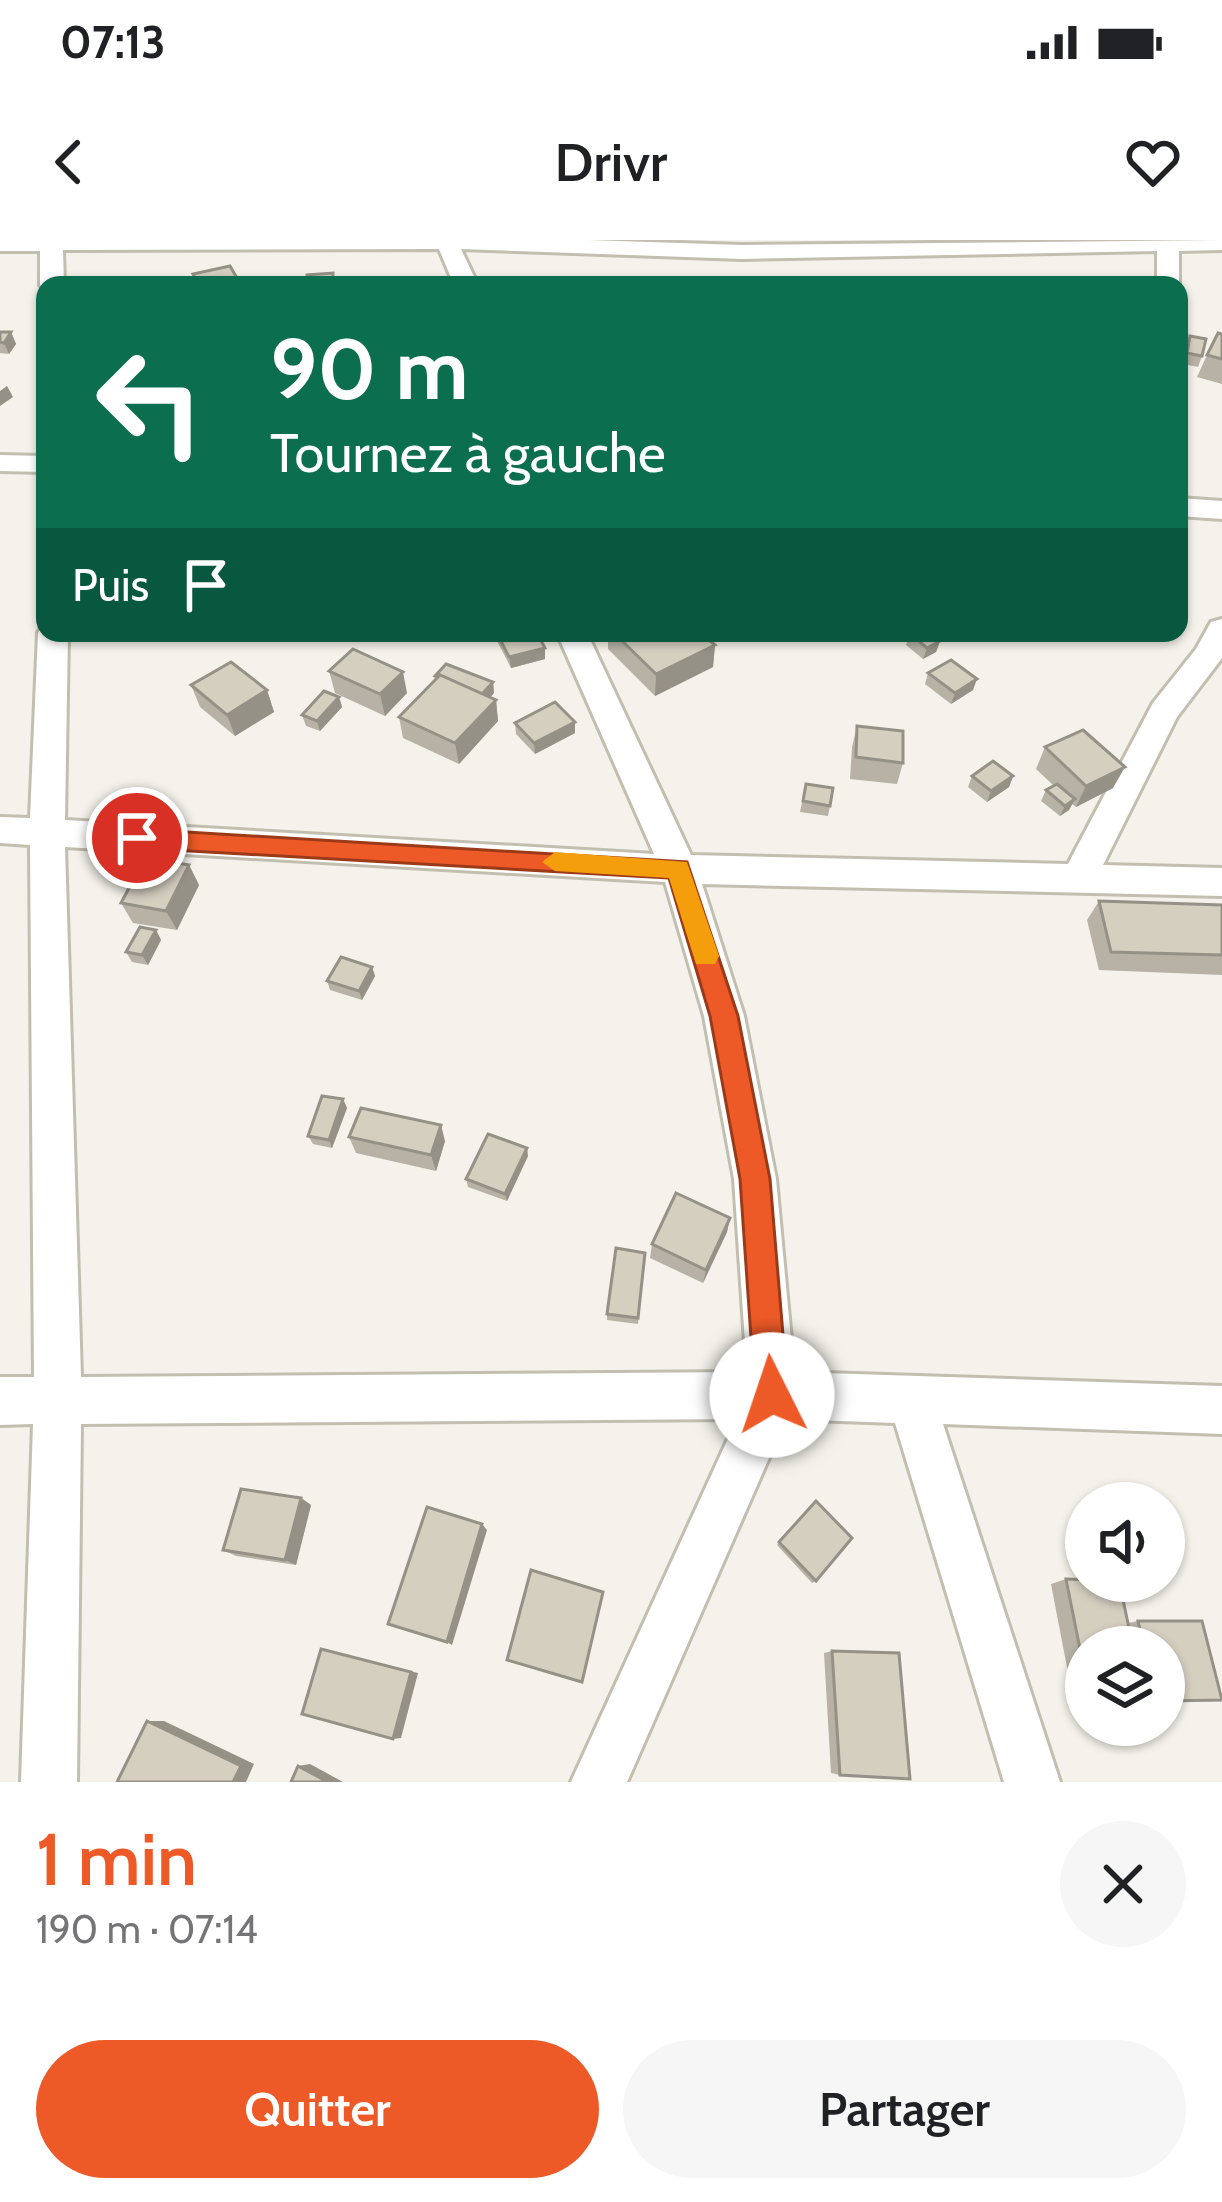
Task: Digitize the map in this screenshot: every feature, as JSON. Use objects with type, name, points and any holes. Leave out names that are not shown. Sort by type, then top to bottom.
[{"type":"street","points":[[447,242],[462,276]]},
{"type":"street","points":[[51,243],[52,276]]},
{"type":"street","points":[[0,244],[566,243],[742,252],[1222,243]]},
{"type":"street","points":[[1168,244],[1169,276]]},
{"type":"street","points":[[0,463],[36,464]]},
{"type":"street","points":[[1188,508],[1222,510]]},
{"type":"street","points":[[1078,879],[1164,710],[1209,654],[1222,629]]},
{"type":"street","points":[[49,1782],[58,1402],[47,833],[52,642]]},
{"type":"street","points":[[576,642],[679,868],[724,1016],[755,1179],[772,1395],[599,1782]]},
{"type":"street","points":[[0,830],[679,868],[1222,882]]},
{"type":"street","points":[[0,1401],[772,1395],[1222,1410]]},
{"type":"street","points":[[911,1398],[1032,1782]]},
{"type":"building","points":[[230,266],[236,276],[194,276]]},
{"type":"building","points":[[1218,333],[1222,334],[1222,359],[1207,355]]},
{"type":"building","points":[[1190,336],[1206,339],[1202,356],[1188,353]]},
{"type":"building","points":[[502,642],[542,642],[545,648],[509,657]]},
{"type":"building","points":[[623,642],[715,645],[656,674]]},
{"type":"building","points":[[353,649],[403,672],[380,694],[329,671]]},
{"type":"building","points":[[951,660],[977,679],[955,693],[928,673]]},
{"type":"building","points":[[231,662],[267,690],[227,715],[191,685]]},
{"type":"building","points":[[446,664],[493,682],[482,694],[435,676]]},
{"type":"building","points":[[440,675],[496,700],[455,743],[399,717]]},
{"type":"building","points":[[324,691],[339,697],[317,721],[302,715]]},
{"type":"building","points":[[555,702],[575,722],[534,743],[515,723]]},
{"type":"building","points":[[857,726],[903,731],[903,763],[856,757]]},
{"type":"building","points":[[1083,730],[1125,767],[1086,786],[1045,747]]},
{"type":"building","points":[[993,761],[1013,776],[991,791],[972,776]]},
{"type":"building","points":[[806,784],[833,788],[830,806],[803,801]]},
{"type":"building","points":[[1057,784],[1075,799],[1065,806],[1046,790]]},
{"type":"building","points":[[145,858],[189,865],[166,911],[121,903]]},
{"type":"building","points":[[1099,901],[1222,905],[1222,955],[1111,952]]},
{"type":"building","points":[[140,927],[156,930],[142,955],[126,952]]},
{"type":"building","points":[[341,957],[372,967],[359,991],[327,981]]},
{"type":"building","points":[[322,1096],[343,1099],[329,1140],[308,1136]]},
{"type":"building","points":[[361,1108],[441,1125],[431,1155],[349,1137]]},
{"type":"building","points":[[488,1134],[527,1148],[505,1194],[466,1179]]},
{"type":"building","points":[[676,1193],[730,1218],[706,1270],[652,1244]]},
{"type":"building","points":[[616,1248],[645,1253],[638,1318],[607,1314]]},
{"type":"building","points":[[241,1489],[301,1498],[285,1560],[223,1550]]},
{"type":"building","points":[[816,1501],[852,1538],[816,1581],[779,1542]]},
{"type":"building","points":[[427,1507],[482,1524],[447,1642],[388,1624]]},
{"type":"building","points":[[531,1570],[603,1592],[582,1682],[507,1660]]},
{"type":"building","points":[[1071,1602],[1123,1602],[1129,1626],[1075,1626]]},
{"type":"building","points":[[1138,1621],[1202,1621],[1222,1700],[1185,1701],[1185,1626],[1139,1626]]},
{"type":"building","points":[[321,1649],[411,1672],[393,1739],[302,1714]]},
{"type":"building","points":[[832,1651],[899,1653],[910,1779],[840,1775]]},
{"type":"building","points":[[147,1721],[241,1766],[233,1782],[117,1782]]},
{"type":"building","points":[[298,1766],[328,1782],[291,1782]]},
{"type":"slow traffic","points":[[555,862],[679,868],[705,956]]},
{"type":"route","points":[[137,838],[679,868],[724,1016],[755,1179],[772,1395]]}]
